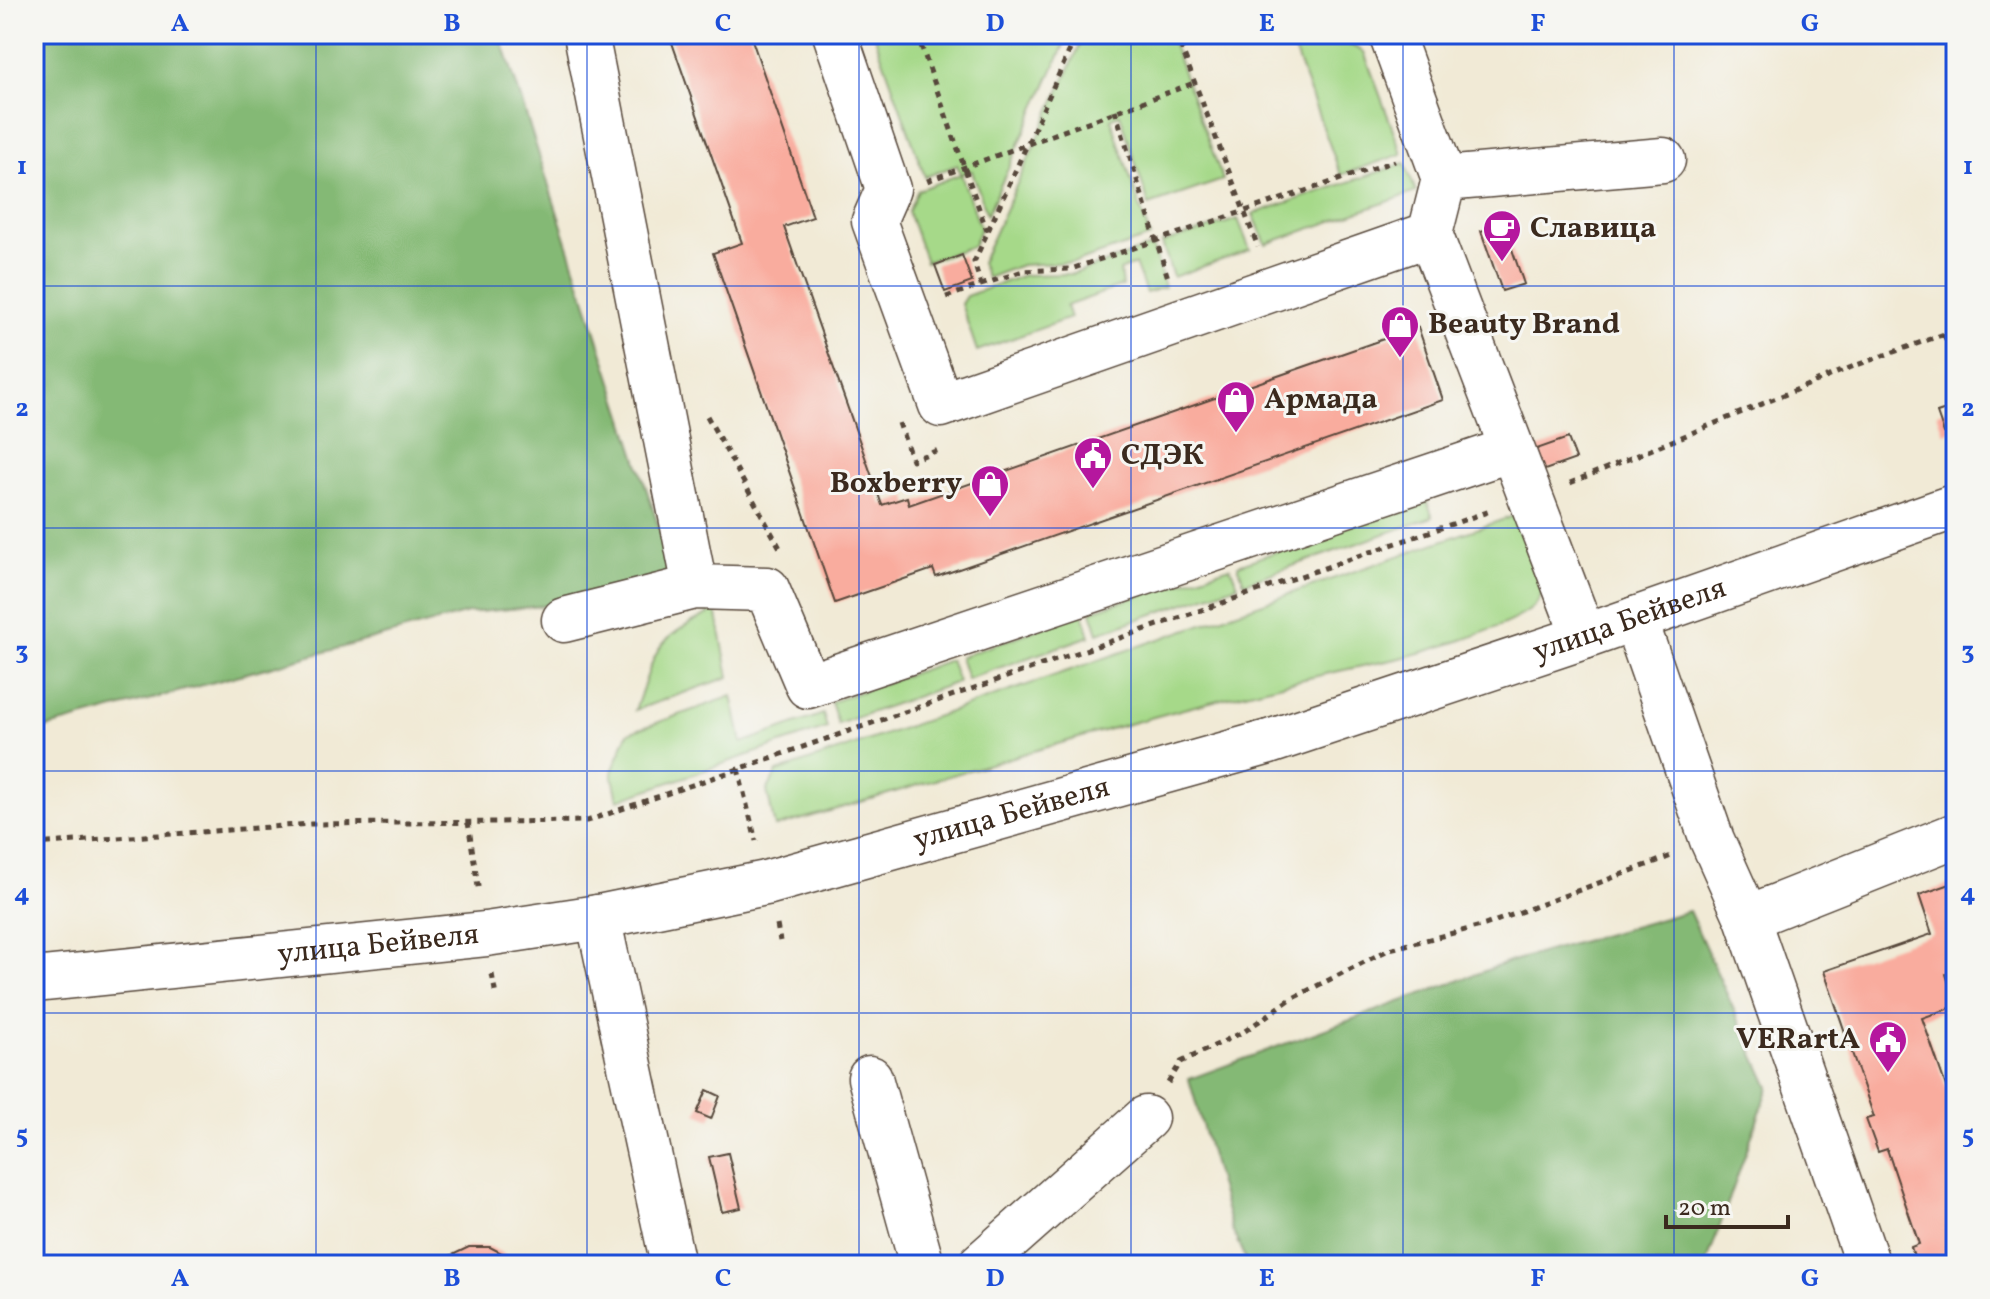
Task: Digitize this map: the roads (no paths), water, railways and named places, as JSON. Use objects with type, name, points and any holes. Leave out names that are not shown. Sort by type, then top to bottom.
[{"type":"main road","points":[[586,34],[695,587]]},
{"type":"main road","points":[[835,34],[888,189],[874,221],[941,405],[1430,234]]},
{"type":"main road","points":[[1391,34],[1428,167],[1430,234],[1584,637]]},
{"type":"main road","points":[[1428,167],[1663,160]]},
{"type":"main road","points":[[564,620],[695,587],[767,589],[808,686],[1512,449]]},
{"type":"main road","name":"улица Бейвеля","points":[[34,980],[359,948],[598,917],[766,883],[1254,746],[1584,637],[1956,506]]},
{"type":"main road","points":[[1635,619],[1712,840],[1747,918],[1868,1265]]},
{"type":"main road","points":[[1747,918],[1956,835]]},
{"type":"main road","points":[[598,917],[673,1265]]},
{"type":"main road","points":[[870,1078],[922,1265]]},
{"type":"main road","points":[[980,1265],[1146,1118]]},
{"type":"place","name":"Славица","points":[[1502,263]]},
{"type":"place","name":"Beauty Brand","points":[[1400,359]]},
{"type":"place","name":"Армада","points":[[1236,434]]},
{"type":"place","name":"СДЭК","points":[[1093,490]]},
{"type":"place","name":"Boxberry","points":[[990,518]]},
{"type":"place","name":"VERartA","points":[[1888,1074]]}]
